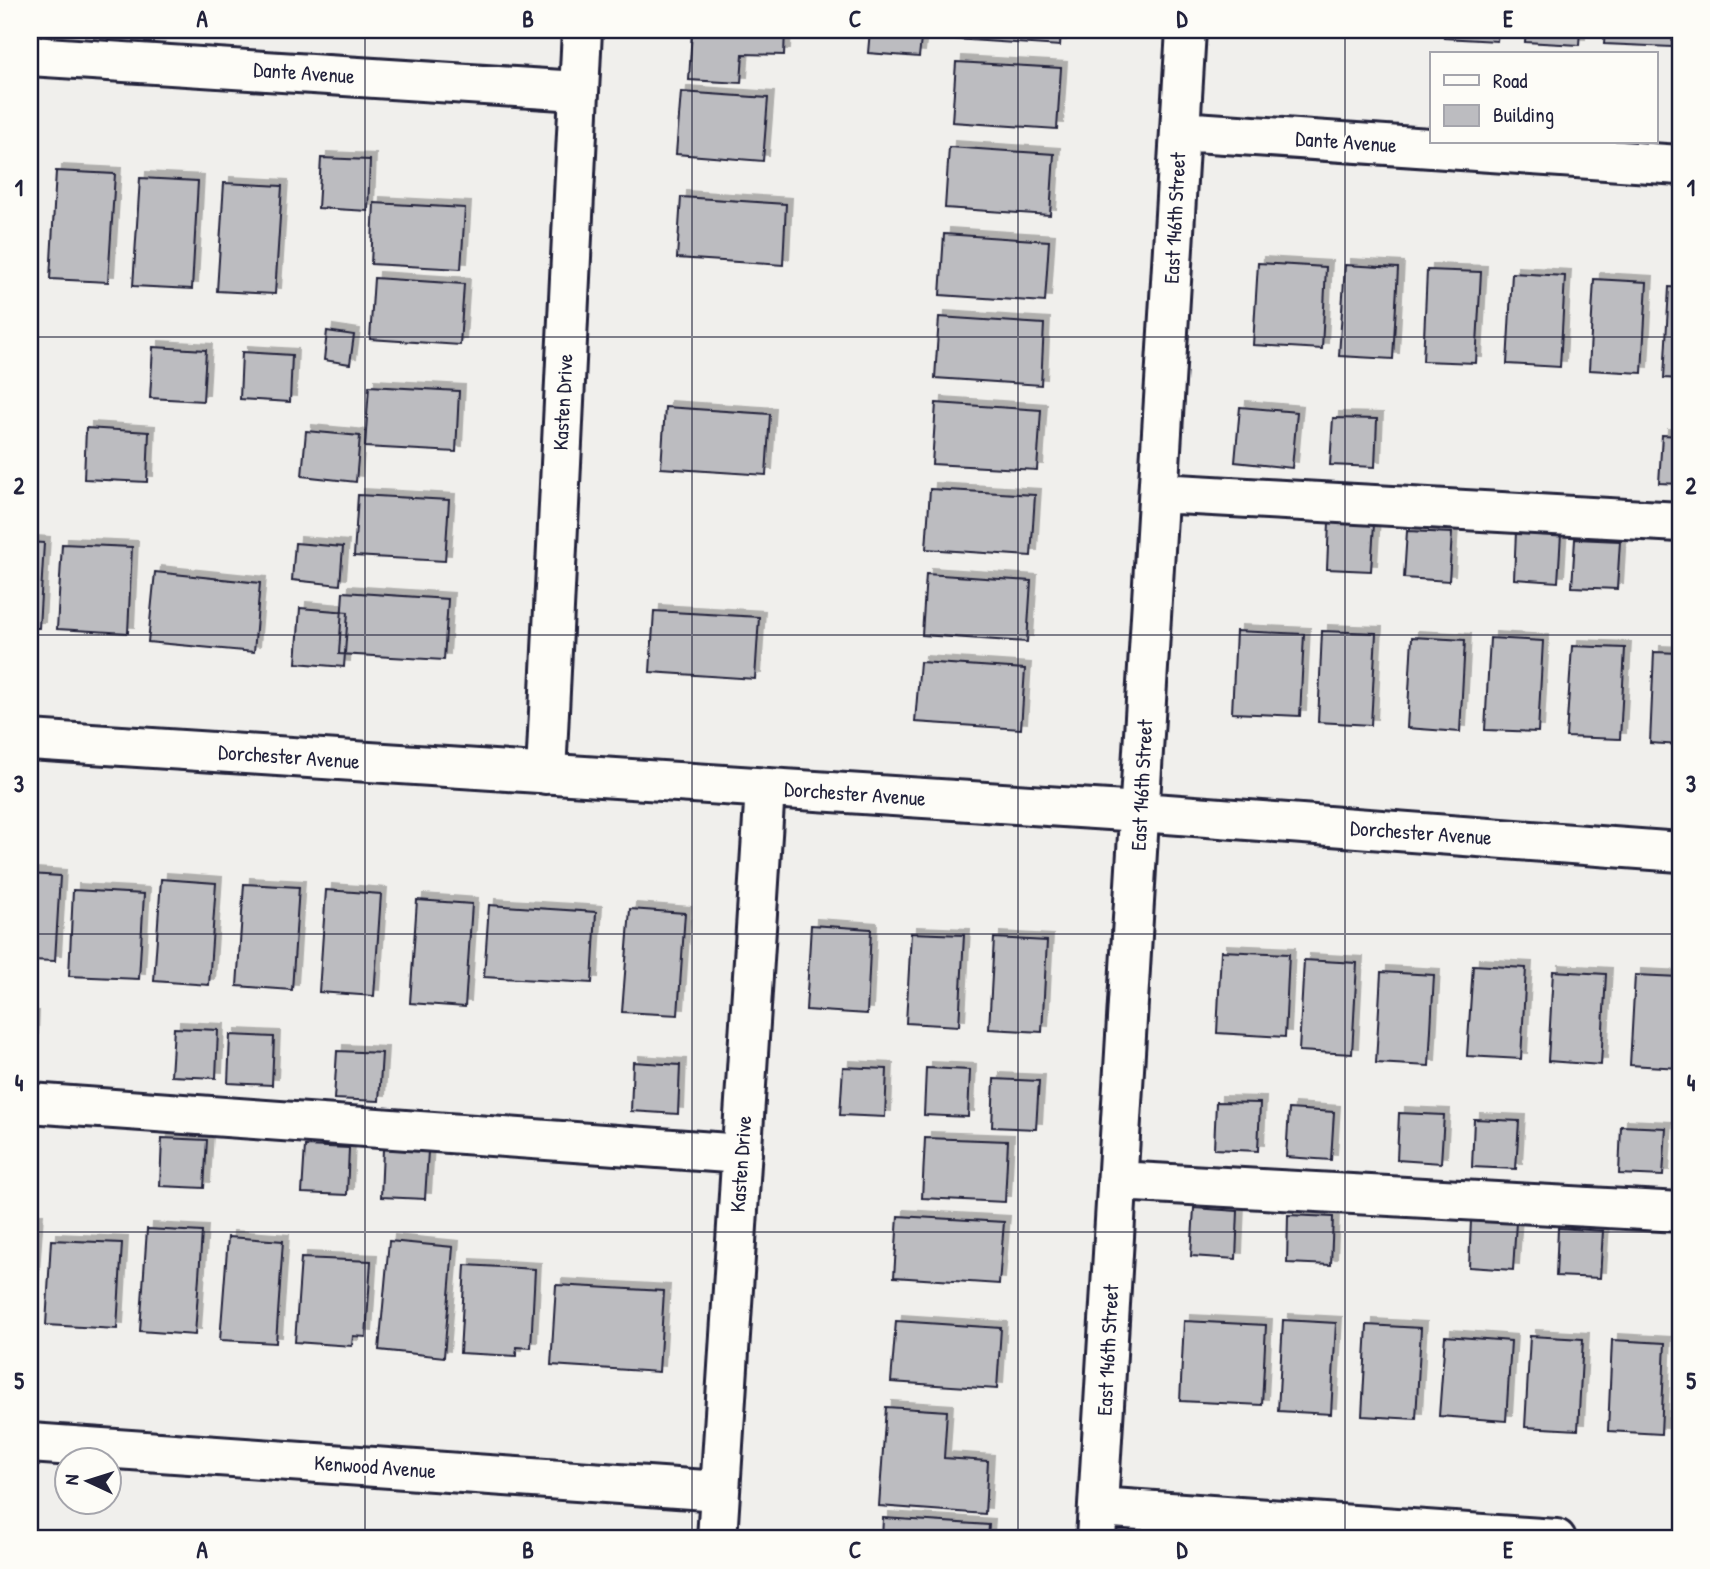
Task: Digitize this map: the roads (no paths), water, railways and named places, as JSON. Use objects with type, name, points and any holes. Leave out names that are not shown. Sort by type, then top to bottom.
[{"type":"street","name":"Kasten Drive","points":[[546,774],[582,30]]},
{"type":"street","name":"East 146th Street","points":[[1098,1523],[1186,30]]},
{"type":"street","name":"Dante Avenue","points":[[30,56],[578,91]]},
{"type":"street","name":"Dante Avenue","points":[[1180,131],[1680,165]]},
{"type":"street","points":[[1159,493],[1680,522]]},
{"type":"street","name":"Dorchester Avenue","points":[[30,740],[1140,812],[1680,852]]},
{"type":"street","name":"Kasten Drive","points":[[718,1539],[765,788]]},
{"type":"street","points":[[30,1103],[742,1154]]},
{"type":"street","points":[[1118,1181],[1680,1212]]},
{"type":"street","name":"Kenwood Avenue","points":[[30,1443],[720,1491]]},
{"type":"street","points":[[1098,1523],[1556,1539]]}]
